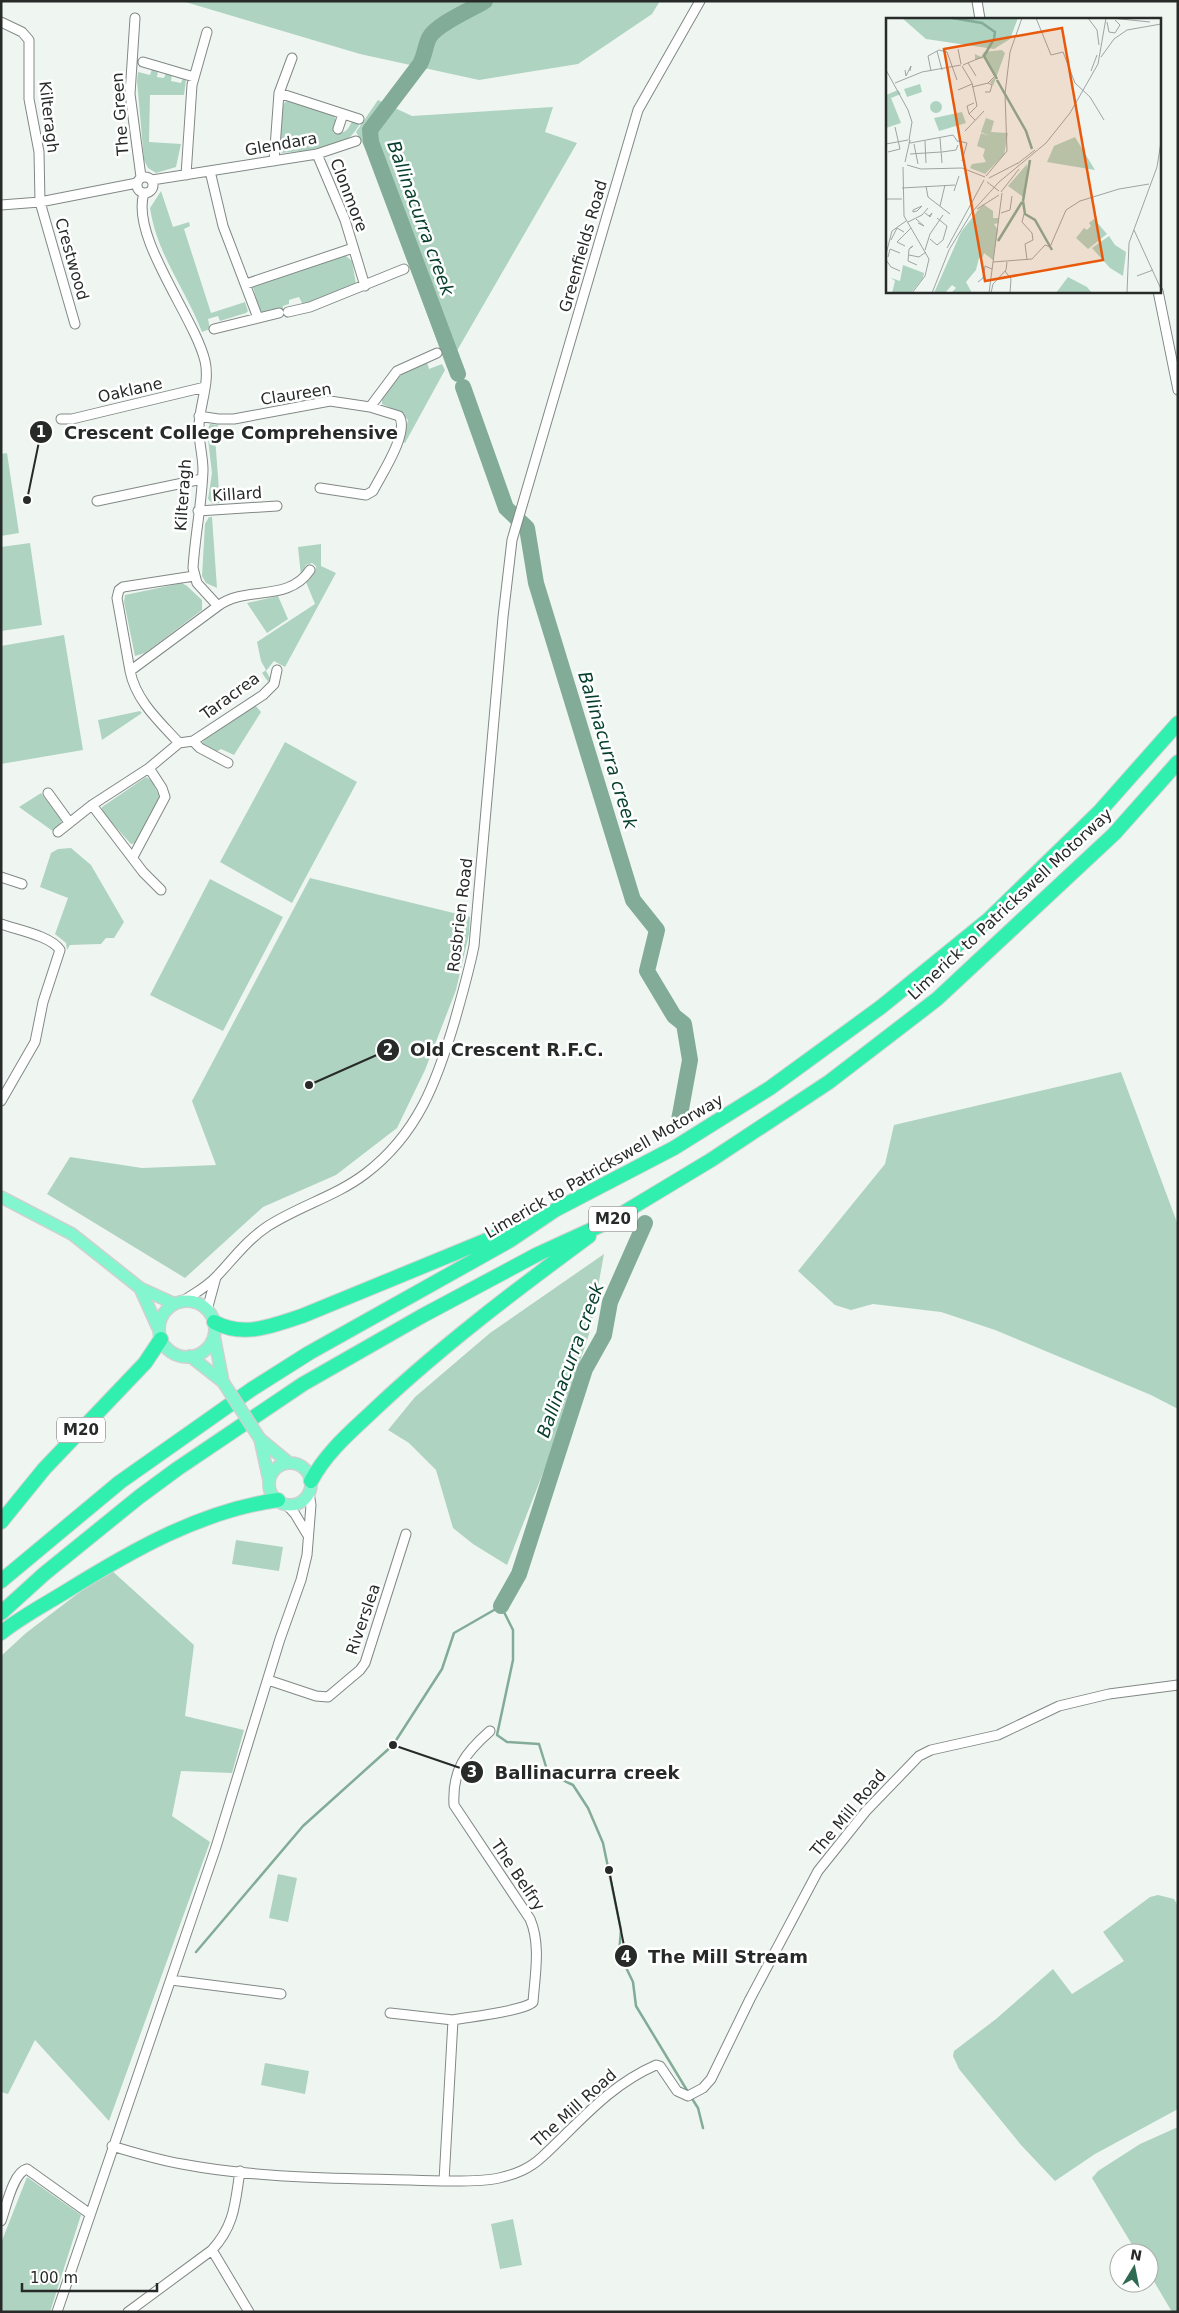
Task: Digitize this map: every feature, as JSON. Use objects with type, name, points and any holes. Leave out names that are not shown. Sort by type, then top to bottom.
[{"type":"highway","name":"Limerick to Patrickswell Motorway","points":[[1,1581],[120,1482],[252,1389],[309,1353],[509,1241],[555,1210],[674,1148],[770,1088],[881,1007],[950,953],[1025,886],[1100,810],[1178,723]]},
{"type":"highway","name":"Limerick to Patrickswell Motorway","points":[[1,1613],[73,1550],[139,1497],[303,1384],[439,1306],[546,1250],[608,1222],[711,1160],[829,1082],[937,999],[1114,834],[1178,762]]},
{"type":"highway","name":"M20","points":[[211,1316],[235,1330],[251,1331],[266,1328],[383,1283],[555,1210]]},
{"type":"highway","name":"M20","points":[[310,1486],[329,1451],[396,1389],[478,1319],[608,1222]]},
{"type":"highway","name":"M20","points":[[1,1522],[44,1469],[146,1363],[160,1335]]},
{"type":"highway","points":[[1,1633],[122,1556],[223,1511],[246,1504],[282,1502]]},
{"type":"main road","points":[[7,1200],[72,1234],[116,1267],[140,1288],[179,1302],[200,1304],[211,1316],[222,1382]]},
{"type":"main road","points":[[140,1288],[160,1335],[173,1353],[190,1356],[222,1382],[260,1439],[289,1463]]},
{"type":"main road","points":[[160,1335],[163,1314],[179,1302]]},
{"type":"main road","points":[[190,1356],[205,1350],[214,1336]]},
{"type":"main road","points":[[260,1439],[270,1491],[282,1502],[300,1502],[310,1486],[306,1470],[295,1463],[289,1463],[276,1468],[269,1480]]},
{"type":"street","name":"Greenfields Road","points":[[522,510],[638,110],[700,1]]},
{"type":"street","points":[[977,1],[980,18]]},
{"type":"street","name":"The Green","points":[[136,18],[130,94],[139,180]]},
{"type":"street","name":"Kilteragh","points":[[1,22],[22,32],[29,40],[29,99],[39,152],[40,202]]},
{"type":"street","points":[[186,175],[189,105],[194,77],[207,32]]},
{"type":"street","points":[[274,161],[279,93],[292,58]]},
{"type":"street","points":[[143,62],[194,77]]},
{"type":"street","points":[[279,93],[359,119]]},
{"type":"street","points":[[338,129],[343,114]]},
{"type":"street","name":"Glendara","points":[[152,180],[317,154],[356,141]]},
{"type":"street","name":"Clonmore","points":[[317,154],[345,220],[365,286]]},
{"type":"street","points":[[210,171],[225,231],[258,318]]},
{"type":"street","points":[[1,205],[40,202],[139,180],[146,176],[152,180],[153,188],[149,192],[144,193],[137,189],[139,180]]},
{"type":"street","name":"Kilteragh","points":[[144,193],[142,212],[151,246],[200,345],[207,370],[198,431],[203,467],[194,576]]},
{"type":"street","name":"Crestwood","points":[[40,202],[75,324]]},
{"type":"street","name":"Clonmore","points":[[246,284],[353,248]]},
{"type":"street","points":[[214,329],[310,307],[404,269]]},
{"type":"street","points":[[1158,292],[1178,390]]},
{"type":"street","points":[[320,488],[366,495],[373,491],[400,437],[403,427],[399,416],[370,407],[397,371],[436,353]]},
{"type":"street","name":"Oaklane","points":[[61,419],[72,419],[204,387]]},
{"type":"street","name":"Claureen","points":[[199,416],[234,419],[330,401],[370,407]]},
{"type":"street","points":[[97,501],[202,479]]},
{"type":"street","name":"Killard","points":[[198,511],[277,506]]},
{"type":"street","name":"Rosbrien Road","points":[[179,1302],[216,1277],[243,1246],[270,1225],[339,1190],[364,1175],[384,1158],[410,1127],[431,1092],[450,1036],[474,946],[503,617],[510,558],[516,526],[522,510]]},
{"type":"street","points":[[130,671],[218,606],[238,597],[273,592],[288,587],[303,580],[310,570]]},
{"type":"street","points":[[58,832],[92,805],[149,768],[180,743],[145,704],[133,684],[117,598],[119,590],[123,587],[194,576],[202,590],[218,606]]},
{"type":"street","name":"Taracrea","points":[[180,743],[193,741],[263,695],[274,684],[277,670]]},
{"type":"street","name":"Taracrea","points":[[193,741],[200,748],[228,763]]},
{"type":"street","points":[[133,857],[164,797],[162,788],[149,768]]},
{"type":"street","points":[[48,793],[69,822]]},
{"type":"street","points":[[92,805],[146,875],[161,890]]},
{"type":"street","points":[[1,877],[22,884]]},
{"type":"street","points":[[1,924],[50,940],[57,944],[60,950],[43,1002],[38,1034],[1,1101]]},
{"type":"street","name":"Rosbrien Road","points":[[211,1316],[216,1277]]},
{"type":"street","points":[[57,2312],[112,2146],[233,1797],[280,1639],[301,1580],[306,1555],[311,1505],[310,1486]]},
{"type":"street","points":[[282,1502],[295,1514],[307,1534]]},
{"type":"street","name":"Riverslea","points":[[268,1680],[316,1696],[328,1697],[360,1670],[366,1663],[406,1534]]},
{"type":"street","name":"The Mill Road","points":[[112,2146],[183,2164],[240,2171],[373,2180],[496,2179],[530,2168],[618,2086],[636,2074],[656,2065],[660,2066],[676,2091],[690,2096],[703,2088],[711,2079],[750,1999],[818,1871],[866,1811],[914,1760],[931,1750],[998,1736],[1060,1706],[1109,1694],[1178,1685]]},
{"type":"street","name":"The Belfry","points":[[390,2013],[454,2020],[529,2006],[533,2002],[536,1966],[535,1930],[454,1805],[453,1789],[462,1762],[472,1748],[490,1731]]},
{"type":"street","points":[[170,1980],[281,1994]]},
{"type":"street","points":[[444,2180],[454,2020]]},
{"type":"street","points":[[1,2221],[19,2172],[26,2169],[90,2214]]},
{"type":"street","points":[[128,2312],[212,2250],[231,2224],[240,2171]]},
{"type":"street","points":[[212,2250],[249,2312]]},
{"type":"green space","points":[[182,1],[660,1],[652,14],[578,64],[479,80],[360,54]]},
{"type":"green space","points":[[152,69],[158,71],[157,77],[164,78],[166,73],[172,74],[171,81],[181,83],[183,78],[186,80],[184,95],[150,95],[149,142],[181,144],[176,167],[156,173],[148,168],[144,160],[137,81],[138,72],[150,75]]},
{"type":"green space","points":[[290,100],[334,115],[336,121],[333,133],[345,131],[352,121],[360,123],[351,136],[337,144],[318,149],[282,153],[278,148],[283,106],[285,102]]},
{"type":"green space","points":[[378,100],[412,116],[553,107],[545,132],[577,143],[447,368],[366,149],[356,132]]},
{"type":"green space","points":[[161,191],[173,227],[189,222],[190,226],[184,229],[211,313],[245,302],[248,311],[246,313],[220,321],[218,316],[208,319],[210,329],[202,332],[165,256],[154,225],[150,208]]},
{"type":"green space","points":[[346,256],[352,261],[356,284],[303,305],[299,297],[289,300],[289,304],[283,306],[283,309],[264,313],[259,310],[253,287]]},
{"type":"green space","points":[[427,362],[429,369],[442,364],[445,370],[405,443],[403,442],[408,420],[402,413],[382,404],[383,396],[386,389],[398,377]]},
{"type":"green space","points":[[210,424],[218,425],[219,437],[215,437],[220,503],[213,504],[208,499],[212,473],[207,431]]},
{"type":"green space","points":[[7,453],[19,533],[1,536],[1,454]]},
{"type":"green space","points":[[209,517],[212,517],[217,588],[206,583],[202,576],[205,524]]},
{"type":"green space","points":[[30,543],[42,625],[1,631],[1,547]]},
{"type":"green space","points":[[321,544],[321,566],[336,573],[285,667],[274,661],[266,671],[270,678],[269,683],[262,673],[266,670],[261,661],[257,642],[315,604],[306,582],[315,572],[316,566],[312,563],[306,565],[301,576],[298,547]]},
{"type":"green space","points":[[182,583],[202,600],[202,610],[145,653],[135,656],[124,602],[125,595]]},
{"type":"green space","points":[[278,596],[288,619],[267,633],[247,603]]},
{"type":"green space","points":[[64,635],[83,750],[1,764],[1,646]]},
{"type":"green space","points":[[255,705],[261,712],[234,755],[221,749],[216,752],[202,745],[204,739]]},
{"type":"green space","points":[[140,711],[142,713],[102,740],[98,720]]},
{"type":"green space","points":[[285,742],[357,782],[292,903],[220,862]]},
{"type":"green space","points":[[146,777],[151,780],[160,797],[137,843],[131,844],[102,812],[102,807]]},
{"type":"green space","points":[[41,793],[61,820],[61,826],[54,832],[19,807]]},
{"type":"green space","points":[[71,848],[91,865],[124,922],[114,938],[106,938],[101,944],[70,945],[67,950],[66,943],[55,934],[68,898],[40,887],[51,853],[58,849]]},
{"type":"green space","points":[[310,878],[470,917],[469,934],[456,990],[425,1070],[397,1128],[336,1175],[263,1207],[185,1278],[47,1194],[70,1157],[142,1168],[216,1165],[192,1101]]},
{"type":"green space","points":[[210,879],[283,917],[223,1031],[150,995]]},
{"type":"green space","points":[[1121,1072],[1178,1225],[1178,1409],[1151,1395],[995,1330],[941,1312],[873,1304],[851,1310],[835,1305],[798,1271],[885,1164],[894,1125]]},
{"type":"green space","points":[[604,1254],[590,1331],[545,1468],[507,1565],[473,1544],[453,1528],[436,1470],[409,1443],[388,1430],[415,1397],[490,1333]]},
{"type":"green space","points":[[236,1540],[283,1547],[279,1571],[232,1564]]},
{"type":"green space","points":[[110,1569],[194,1645],[185,1716],[244,1730],[232,1773],[181,1771],[172,1816],[210,1842],[109,2121],[35,2040],[8,2094],[1,2092],[1,1656],[26,1633]]},
{"type":"green space","points":[[278,1874],[297,1878],[288,1922],[269,1918]]},
{"type":"green space","points":[[1158,1895],[1174,1899],[1178,1906],[1178,2109],[1095,2154],[1055,2181],[1021,2145],[959,2069],[953,2056],[954,2051],[996,2019],[1053,1969],[1072,1994],[1124,1961],[1103,1932],[1150,1897]]},
{"type":"green space","points":[[265,2063],[309,2071],[305,2094],[261,2085]]},
{"type":"green space","points":[[1178,2127],[1178,2312],[1172,2312],[1159,2290],[1159,2243],[1131,2243],[1092,2178],[1098,2171],[1140,2144]]},
{"type":"green space","points":[[27,2177],[81,2215],[50,2312],[1,2312],[1,2243]]},
{"type":"green space","points":[[513,2219],[522,2265],[500,2269],[491,2224]]},
{"type":"waterway","name":"Ballinacurra creek","points":[[458,374],[371,142],[370,130],[420,64],[429,38],[433,33],[446,23],[485,1]]},
{"type":"waterway","name":"Ballinacurra creek","points":[[463,387],[506,508],[527,528],[536,583],[633,900],[657,930],[647,971],[674,1016],[684,1024],[690,1060],[679,1120]]},
{"type":"waterway","name":"Ballinacurra creek","points":[[501,1606],[519,1574],[585,1369],[604,1335],[610,1302],[645,1223]]},
{"type":"waterway","points":[[196,1952],[303,1826],[393,1745],[442,1669],[454,1633],[501,1606],[513,1630],[513,1660],[497,1735],[507,1742],[539,1744],[548,1773],[573,1785],[588,1808],[603,1843],[621,1930],[619,1953],[633,1982],[636,2006],[688,2092]]},
{"type":"waterway","points":[[691,2097],[698,2108],[703,2128]]},
{"type":"place","name":"Crescent College Comprehensive","points":[[27,500]]},
{"type":"place","name":"Old Crescent R.F.C.","points":[[309,1085]]},
{"type":"place","name":"Ballinacurra creek","points":[[393,1745]]},
{"type":"place","name":"The Mill Stream","points":[[609,1870]]}]
